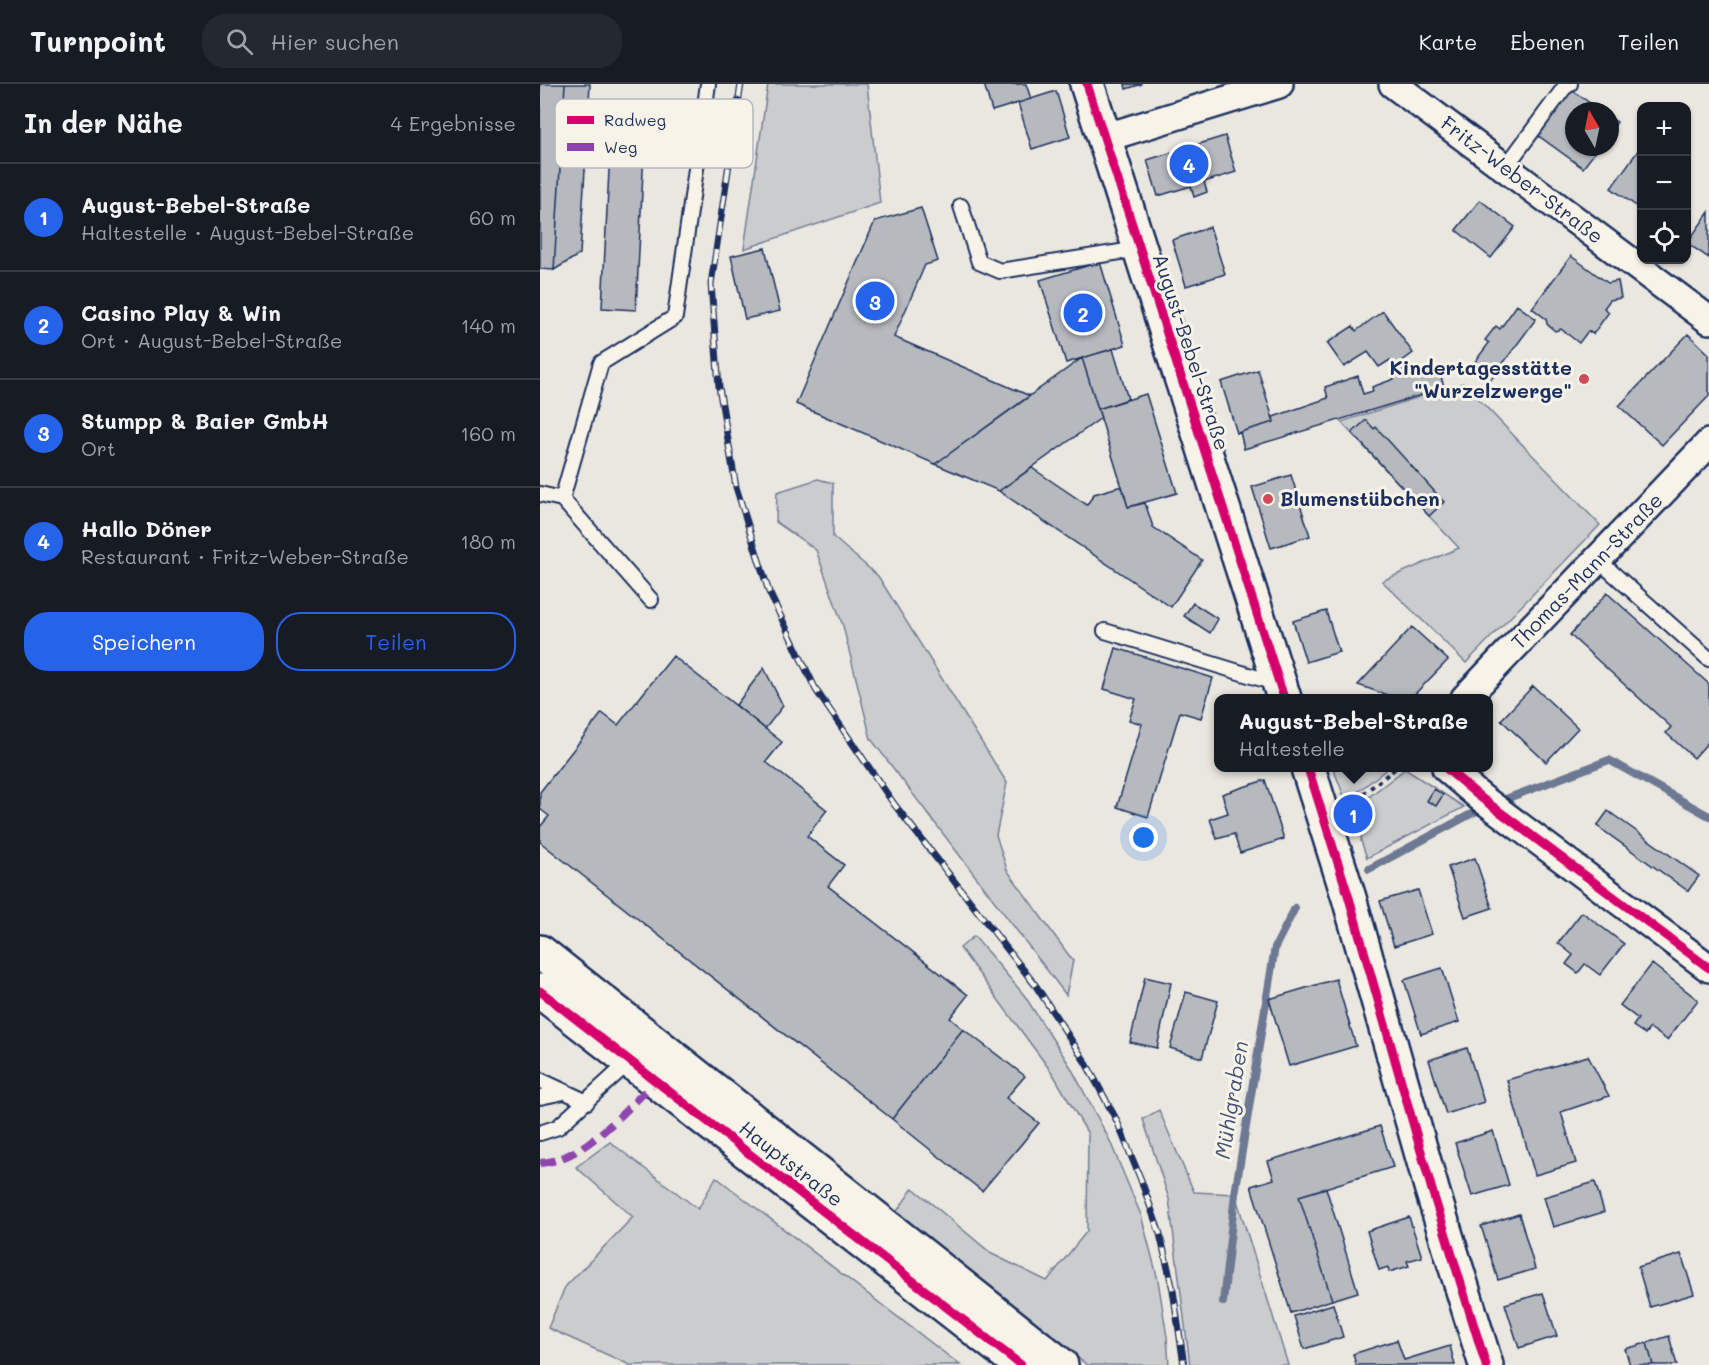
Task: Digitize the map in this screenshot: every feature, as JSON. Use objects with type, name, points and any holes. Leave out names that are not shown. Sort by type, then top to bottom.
[{"type":"main road","name":"August-Bebel-Straße","points":[[1087,84],[1282,691]]},
{"type":"main road","points":[[1309,772],[1349,898],[1431,1190],[1486,1365]]},
{"type":"main road","name":"Hauptstraße","points":[[540,952],[1061,1365]]},
{"type":"main road","name":"Hauptstraße","points":[[540,991],[1021,1365]]},
{"type":"street","points":[[1104,138],[1279,84]]},
{"type":"street","name":"Fritz-Weber-Straße","points":[[1393,84],[1709,320]]},
{"type":"street","name":"Thomas-Mann-Straße","points":[[1470,694],[1709,443]]},
{"type":"street","points":[[1451,772],[1480,797],[1709,968]]},
{"type":"lane","points":[[706,99],[708,84]]},
{"type":"lane","points":[[1505,168],[1564,88],[1570,84]]},
{"type":"lane","points":[[562,499],[601,363],[675,316],[696,168]]},
{"type":"lane","points":[[961,206],[979,262],[1000,272],[1139,249]]},
{"type":"lane","points":[[540,494],[562,499],[651,600]]},
{"type":"lane","points":[[1598,560],[1709,659]]},
{"type":"lane","points":[[1105,631],[1282,691]]},
{"type":"lane","points":[[540,1133],[558,1127],[630,1061]]},
{"type":"lane","points":[[540,1080],[587,1102]]},
{"type":"lane","points":[[540,1097],[564,1092]]},
{"type":"path","points":[[1326,823],[1391,772]]},
{"type":"shaded area","points":[[768,84],[867,84],[880,203],[744,249]]},
{"type":"shaded area","points":[[1463,383],[1600,525],[1466,663],[1382,581],[1459,548],[1341,422]]},
{"type":"shaded area","points":[[818,479],[833,483],[833,537],[878,576],[1007,783],[996,835],[1007,870],[1073,961],[1066,995],[871,739],[843,626],[816,550],[776,522],[777,492]]},
{"type":"shaded area","points":[[1335,772],[1383,772],[1346,801]]},
{"type":"shaded area","points":[[1401,772],[1410,772],[1464,807],[1367,858],[1361,841],[1362,828],[1370,824],[1361,803]]},
{"type":"shaded area","points":[[974,936],[1024,995],[1070,1066],[1109,1139],[1141,1215],[1158,1280],[1169,1365],[1087,1365],[895,1214],[913,1188],[992,1254],[1047,1281],[1087,1231],[1088,1134],[1053,1074],[960,948]]},
{"type":"shaded area","points":[[1159,1110],[1194,1192],[1235,1194],[1288,1365],[1190,1365],[1169,1199],[1143,1119]]},
{"type":"shaded area","points":[[610,1142],[698,1209],[716,1177],[960,1365],[630,1365],[548,1328],[565,1287],[633,1217],[576,1167]]},
{"type":"building","points":[[540,84],[565,84],[564,99],[555,99],[555,168],[560,168],[554,270],[540,269]]},
{"type":"building","points":[[565,84],[590,84],[589,99],[564,99]]},
{"type":"building","points":[[984,84],[1026,84],[1031,99],[992,111]]},
{"type":"building","points":[[1125,84],[1142,84],[1126,89]]},
{"type":"building","points":[[1569,88],[1588,102],[1565,102],[1565,155],[1536,134]]},
{"type":"building","points":[[1056,91],[1070,137],[1032,149],[1018,103]]},
{"type":"building","points":[[1225,136],[1236,172],[1204,182],[1207,192],[1194,197],[1191,186],[1158,196],[1147,160]]},
{"type":"building","points":[[1637,152],[1637,206],[1611,188]]},
{"type":"building","points":[[1566,156],[1592,156],[1583,168]]},
{"type":"building","points":[[560,168],[585,168],[580,254],[554,270]]},
{"type":"building","points":[[609,168],[643,168],[636,310],[602,308]]},
{"type":"building","points":[[1480,200],[1515,227],[1491,258],[1456,230]]},
{"type":"building","points":[[921,208],[938,261],[925,265],[894,337],[1030,396],[935,464],[796,404],[875,221]]},
{"type":"building","points":[[1709,212],[1709,258],[1691,246],[1691,237]]},
{"type":"building","points":[[1210,227],[1225,274],[1186,286],[1172,240]]},
{"type":"building","points":[[765,248],[780,311],[745,319],[731,256]]},
{"type":"building","points":[[1571,256],[1608,283],[1618,281],[1621,298],[1610,300],[1604,308],[1609,312],[1593,334],[1588,331],[1579,343],[1561,329],[1555,331],[1547,324],[1546,319],[1532,308]]},
{"type":"building","points":[[1100,262],[1125,345],[1066,363],[1040,280]]},
{"type":"building","points":[[1517,305],[1536,319],[1490,381],[1471,367],[1489,343],[1485,340],[1496,326],[1500,329]]},
{"type":"building","points":[[1383,311],[1413,353],[1401,362],[1405,378],[1439,368],[1444,388],[1244,449],[1240,432],[1274,422],[1273,417],[1328,398],[1325,387],[1358,376],[1363,394],[1373,391],[1372,387],[1394,379],[1390,360],[1379,367],[1368,352],[1344,367],[1327,343],[1353,326],[1356,331]]},
{"type":"building","points":[[1688,334],[1709,354],[1709,396],[1662,445],[1619,406]]},
{"type":"building","points":[[1113,349],[1128,399],[1098,409],[1082,358]]},
{"type":"building","points":[[1082,358],[1101,418],[999,491],[935,464]]},
{"type":"building","points":[[1258,370],[1274,422],[1237,433],[1221,382]]},
{"type":"building","points":[[1146,394],[1177,493],[1128,507],[1098,409]]},
{"type":"building","points":[[1366,420],[1374,429],[1376,427],[1444,502],[1429,516],[1352,433]]},
{"type":"building","points":[[1032,468],[1087,505],[1094,494],[1122,486],[1128,507],[1145,503],[1153,527],[1202,560],[1171,607],[999,491]]},
{"type":"building","points":[[1291,475],[1310,536],[1271,548],[1252,487]]},
{"type":"building","points":[[1607,593],[1709,684],[1709,741],[1694,758],[1666,733],[1671,727],[1570,635]]},
{"type":"building","points":[[1193,603],[1218,619],[1210,633],[1184,616]]},
{"type":"building","points":[[1326,611],[1339,652],[1306,662],[1293,621]]},
{"type":"building","points":[[1412,627],[1448,660],[1415,694],[1384,694],[1358,685]]},
{"type":"building","points":[[1116,648],[1213,678],[1201,718],[1180,712],[1148,817],[1117,807],[1142,724],[1129,720],[1136,699],[1104,689]]},
{"type":"building","points":[[673,656],[782,742],[766,762],[827,810],[807,836],[844,865],[828,886],[968,995],[950,1018],[963,1029],[892,1119],[540,842],[540,827],[549,816],[540,809],[540,792],[602,713],[618,725]]},
{"type":"building","points":[[764,668],[783,706],[765,729],[736,705]]},
{"type":"building","points":[[1533,686],[1578,728],[1546,762],[1501,720]]},
{"type":"building","points":[[1265,780],[1284,839],[1240,853],[1234,834],[1217,839],[1210,819],[1228,813],[1222,794]]},
{"type":"building","points":[[1434,789],[1443,795],[1436,806],[1427,801]]},
{"type":"building","points":[[1608,811],[1699,876],[1688,891],[1597,826]]},
{"type":"building","points":[[1475,858],[1492,908],[1465,917],[1448,867]]},
{"type":"building","points":[[1418,890],[1432,934],[1394,946],[1380,901]]},
{"type":"building","points":[[1582,912],[1624,944],[1600,975],[1585,964],[1578,973],[1566,964],[1573,955],[1558,943]]},
{"type":"building","points":[[1652,964],[1698,1000],[1667,1040],[1650,1028],[1645,1034],[1633,1026],[1638,1019],[1620,1005]]},
{"type":"building","points":[[1442,968],[1459,1022],[1421,1034],[1404,980]]},
{"type":"building","points":[[1145,977],[1171,983],[1157,1048],[1130,1042]]},
{"type":"building","points":[[1336,979],[1356,1046],[1289,1066],[1269,999]]},
{"type":"building","points":[[1186,992],[1218,1001],[1202,1058],[1170,1048]]},
{"type":"building","points":[[963,1029],[1025,1076],[1006,1098],[1039,1123],[982,1191],[892,1119]]},
{"type":"building","points":[[1467,1048],[1484,1102],[1446,1114],[1429,1060]]},
{"type":"building","points":[[1588,1056],[1609,1096],[1561,1112],[1576,1163],[1535,1175],[1507,1080]]},
{"type":"building","points":[[1380,1126],[1393,1167],[1299,1196],[1332,1300],[1291,1313],[1251,1186],[1274,1179],[1268,1161]]},
{"type":"building","points":[[1493,1131],[1509,1185],[1472,1196],[1455,1143]]},
{"type":"building","points":[[1595,1182],[1604,1212],[1553,1227],[1544,1197]]},
{"type":"building","points":[[1326,1188],[1358,1292],[1332,1300],[1299,1196]]},
{"type":"building","points":[[1519,1214],[1535,1269],[1498,1280],[1481,1226]]},
{"type":"building","points":[[1409,1217],[1422,1257],[1407,1261],[1409,1266],[1389,1272],[1388,1267],[1379,1270],[1367,1231]]},
{"type":"building","points":[[1681,1254],[1694,1294],[1650,1307],[1638,1267]]},
{"type":"building","points":[[1543,1293],[1557,1336],[1519,1348],[1505,1304]]},
{"type":"building","points":[[1333,1304],[1343,1337],[1304,1349],[1294,1316]]},
{"type":"building","points":[[1669,1336],[1677,1365],[1653,1365],[1647,1343]]},
{"type":"building","points":[[1397,1340],[1404,1360],[1450,1346],[1455,1365],[1356,1365],[1353,1354]]},
{"type":"building","points":[[1647,1343],[1653,1365],[1630,1365],[1625,1349]]},
{"type":"waterway","name":"Mühlgraben","points":[[1495,803],[1609,760],[1709,816]]},
{"type":"waterway","name":"Mühlgraben","points":[[1369,869],[1484,807]]},
{"type":"waterway","name":"Mühlgraben","points":[[1223,1302],[1235,1194],[1275,947],[1295,908]]},
{"type":"railway","points":[[739,99],[741,84]]},
{"type":"railway","points":[[728,168],[711,284],[719,387],[736,487],[769,592],[816,690],[894,804],[1036,986],[1086,1063],[1117,1121],[1160,1234],[1173,1290],[1184,1365]]},
{"type":"marked path","points":[[540,1163],[556,1160],[587,1144],[655,1082]]},
{"type":"cycle path","points":[[1087,84],[1283,694]]},
{"type":"cycle path","points":[[1309,772],[1349,898],[1432,1190],[1486,1365]]},
{"type":"cycle path","points":[[1451,772],[1480,797],[1709,968]]},
{"type":"cycle path","points":[[540,991],[1021,1365]]},
{"type":"place","name":"Hallo Döner","points":[[1189,164]]},
{"type":"place","name":"Stumpp & Baier GmbH","points":[[875,301]]},
{"type":"place","name":"Casino Play & Win","points":[[1083,313]]},
{"type":"place","name":"Kindertagesstätte \"Wurzelzwerge\"","points":[[1584,379]]},
{"type":"place","name":"Blumenstübchen","points":[[1268,499]]},
{"type":"place","name":"August-Bebel-Straße","points":[[1353,814]]}]
